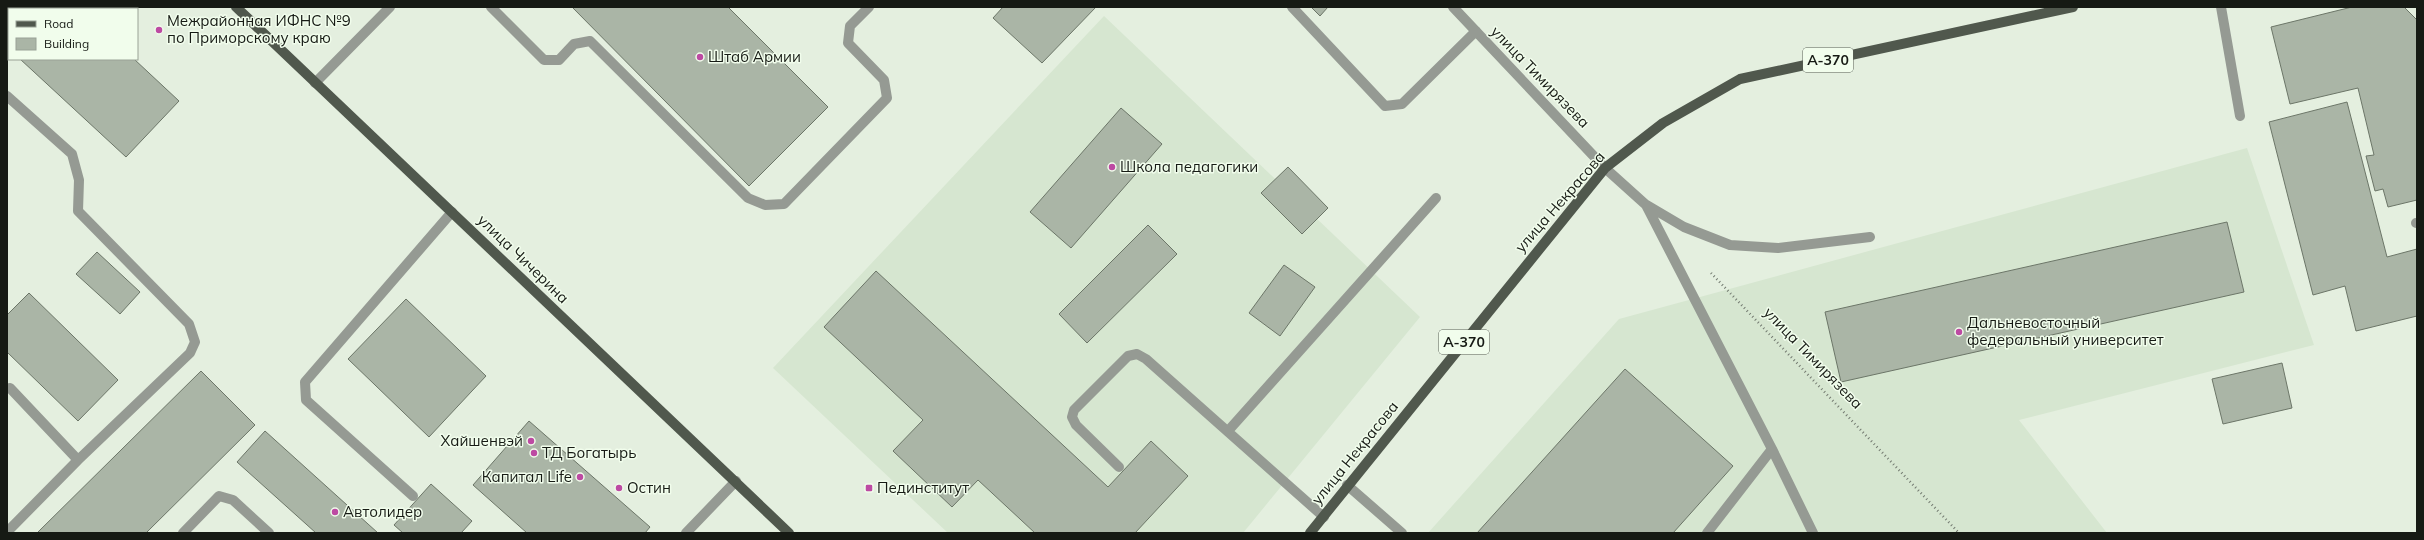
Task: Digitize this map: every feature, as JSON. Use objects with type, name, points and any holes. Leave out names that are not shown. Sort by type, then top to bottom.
[{"type":"main road","name":"улица Чичерина","points":[[236,7],[789,533]]},
{"type":"main road","name":"улица Некрасова","points":[[1310,533],[1347,485],[1605,168],[1663,123],[1740,79],[2073,7]]},
{"type":"street","points":[[315,83],[390,7]]},
{"type":"street","points":[[491,7],[544,60],[560,60],[574,44],[590,41],[748,198],[765,205],[784,204],[887,98],[884,80],[848,43],[850,26],[869,7]]},
{"type":"street","points":[[1292,7],[1385,106],[1402,104],[1476,31]]},
{"type":"street","name":"улица Тимирязева","points":[[1453,7],[1605,168],[1645,204]]},
{"type":"street","points":[[2221,7],[2240,116]]},
{"type":"street","points":[[7,96],[72,154],[79,180],[78,211],[189,324],[195,342],[190,353],[78,460],[7,532]]},
{"type":"street","points":[[1228,431],[1436,198]]},
{"type":"street","points":[[1645,204],[1684,227],[1730,245],[1778,248],[1870,238]]},
{"type":"street","points":[[1645,204],[1772,449],[1813,533]]},
{"type":"street","points":[[413,496],[306,400],[305,382],[452,212]]},
{"type":"street","points":[[1119,467],[1076,425],[1072,417],[1074,410],[1128,356],[1137,354],[1146,359],[1324,516]]},
{"type":"street","points":[[10,388],[78,460]]},
{"type":"street","points":[[1706,533],[1772,449]]},
{"type":"street","points":[[686,533],[736,481]]},
{"type":"street","points":[[1347,485],[1402,533]]},
{"type":"street","points":[[183,533],[219,496],[233,500],[269,533]]},
{"type":"path","name":"улица Тимирязева","points":[[1706,268],[1959,533]]},
{"type":"shaded area","name":"Школа педагогики","points":[[1104,16],[1420,317],[1243,533],[948,533],[773,368]]},
{"type":"shaded area","name":"Дальневосточный федеральный университет","points":[[2247,148],[2314,345],[2019,420],[2107,533],[1428,533],[1619,319]]},
{"type":"building","points":[[7,7],[79,8],[8,8],[7,47]]},
{"type":"building","name":"Штаб Армии","points":[[572,7],[728,7],[828,107],[749,186]]},
{"type":"building","points":[[1003,7],[1096,7],[1042,63],[993,18]]},
{"type":"building","points":[[1311,7],[1328,7],[1320,16]]},
{"type":"building","points":[[2352,7],[2404,7],[2417,20],[2417,200],[2388,207],[2383,189],[2375,191],[2366,156],[2374,155],[2358,88],[2290,104],[2271,27]]},
{"type":"building","points":[[21,60],[135,60],[179,101],[126,157]]},
{"type":"building","points":[[2347,102],[2387,257],[2417,249],[2417,316],[2356,331],[2345,286],[2313,295],[2269,122]]},
{"type":"building","points":[[1121,108],[1162,144],[1071,248],[1030,212]]},
{"type":"building","points":[[1288,167],[1328,208],[1302,234],[1261,193]]},
{"type":"building","points":[[2227,222],[2244,292],[1841,382],[1825,312]]},
{"type":"building","points":[[1148,225],[1177,254],[1087,343],[1059,314]]},
{"type":"building","points":[[97,252],[140,292],[120,314],[76,274]]},
{"type":"building","points":[[1284,265],[1315,287],[1280,336],[1249,313]]},
{"type":"building","points":[[876,271],[1108,487],[1151,441],[1188,476],[1135,533],[1035,533],[978,480],[952,507],[893,451],[923,420],[824,327]]},
{"type":"building","points":[[29,293],[118,380],[78,421],[7,352],[7,315]]},
{"type":"building","points":[[406,299],[486,376],[429,437],[348,359]]},
{"type":"building","points":[[2282,363],[2292,408],[2223,424],[2212,379]]},
{"type":"building","points":[[1625,369],[1733,466],[1673,533],[1477,533]]},
{"type":"building","points":[[201,371],[255,425],[146,533],[37,533]]},
{"type":"building","name":"ТД Богатырь","points":[[529,421],[650,527],[645,533],[527,533],[473,485]]},
{"type":"building","points":[[265,431],[378,533],[316,533],[237,462]]},
{"type":"building","points":[[431,484],[472,521],[461,533],[403,533],[394,525]]},
{"type":"place","name":"Межрайонная ИФНС №9 по Приморскому краю","points":[[159,30]]},
{"type":"place","name":"Штаб Армии","points":[[700,57]]},
{"type":"place","name":"Школа педагогики","points":[[1112,167]]},
{"type":"place","name":"Дальневосточный федеральный университет","points":[[1959,332]]},
{"type":"place","name":"Хайшенвэй","points":[[531,441]]},
{"type":"place","name":"ТД Богатырь","points":[[534,453]]},
{"type":"place","name":"Капитал Life","points":[[580,477]]},
{"type":"place","name":"Остин","points":[[619,488]]},
{"type":"place","name":"Пединститут","points":[[869,488]]},
{"type":"place","name":"Автолидер","points":[[335,512]]}]
